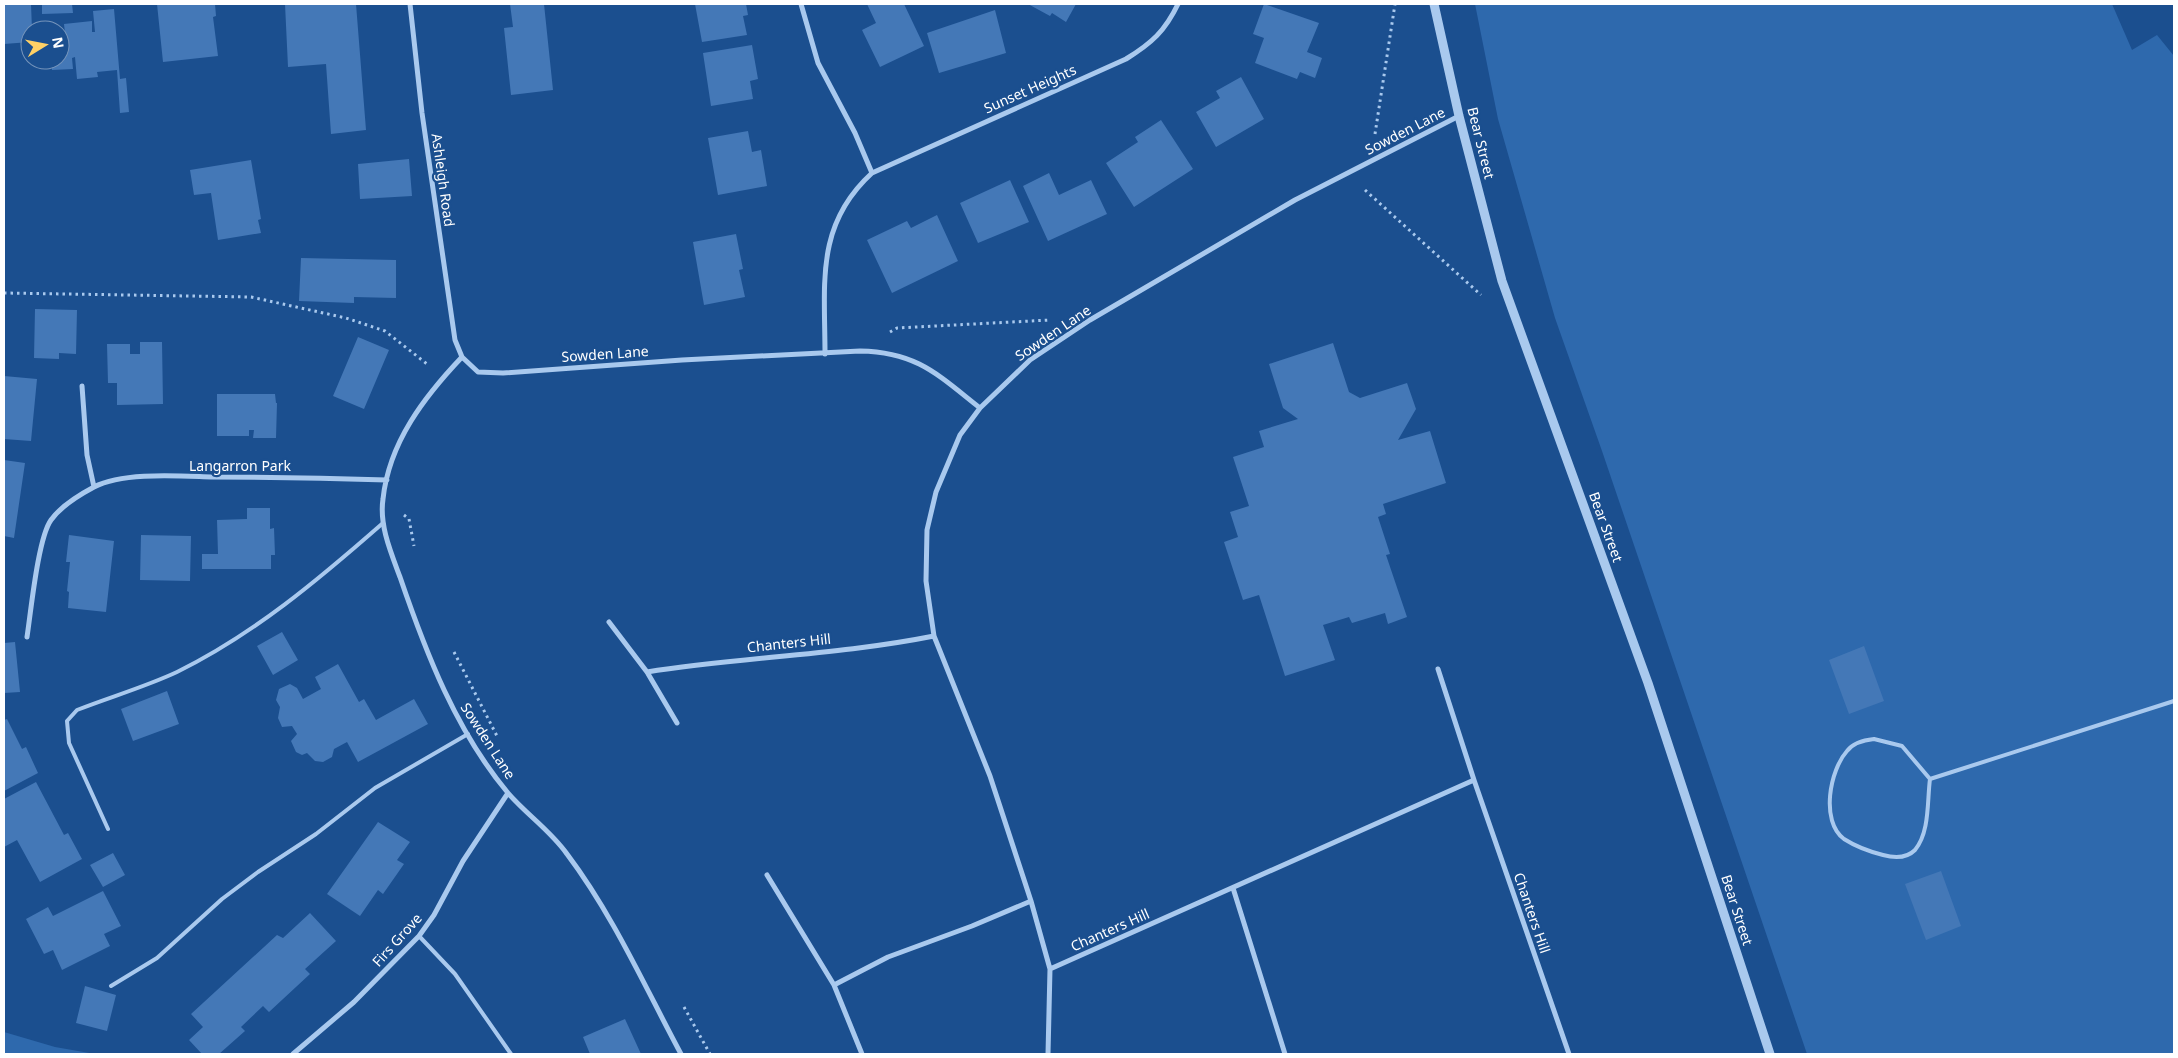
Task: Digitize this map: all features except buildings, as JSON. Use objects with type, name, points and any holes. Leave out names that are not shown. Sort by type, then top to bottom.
[{"type":"street","name":"Ashleigh Road","points":[[410,4],[422,113],[453,330],[462,357]]},
{"type":"street","points":[[801,4],[818,63],[855,133],[872,173]]},
{"type":"street","name":"Sunset Heights","points":[[825,354],[825,271],[830,240],[836,220],[856,188],[872,173],[1126,58],[1152,42],[1165,28],[1178,4]]},
{"type":"street","name":"Bear Street","points":[[1434,4],[1459,116],[1502,281],[1648,683],[1770,1054]]},
{"type":"street","name":"Sowden Lane","points":[[681,1054],[591,888],[566,852],[508,793],[468,734],[447,698],[417,628],[383,523],[383,497],[398,445],[413,417],[443,377],[462,357],[478,372],[503,373],[682,360],[860,351],[900,355],[932,369],[980,408],[1030,360],[1090,320],[1295,200],[1459,116]]},
{"type":"street","points":[[82,386],[87,455],[94,487]]},
{"type":"street","points":[[980,408],[960,435],[936,492],[926,530],[926,581],[934,636],[990,776],[1050,969],[1048,1054]]},
{"type":"street","name":"Langarron Park","points":[[27,637],[43,537],[51,520],[80,494],[103,482],[161,476],[304,477],[387,480]]},
{"type":"street","points":[[609,622],[647,672],[677,724]]},
{"type":"street","name":"Chanters Hill","points":[[647,672],[717,662],[889,645],[934,636]]},
{"type":"street","name":"Chanters Hill","points":[[1438,669],[1474,780],[1569,1054]]},
{"type":"street","name":"Chanters Hill","points":[[1050,969],[1474,780]]},
{"type":"street","name":"Firs Grove","points":[[293,1054],[354,1002],[419,936],[434,915],[463,860],[508,793]]},
{"type":"street","points":[[768,874],[834,985],[862,1054]]},
{"type":"street","points":[[1233,888],[1285,1054]]},
{"type":"street","points":[[834,985],[888,957],[972,926],[1030,901]]},
{"type":"lane","points":[[108,829],[68,744],[67,721],[77,710],[175,673],[221,649],[266,620],[313,583],[383,523]]},
{"type":"lane","points":[[1930,780],[2174,701]]},
{"type":"lane","points":[[111,986],[157,958],[222,899],[258,872],[316,834],[375,788],[468,734]]},
{"type":"lane","points":[[1874,738],[1902,746],[1930,780],[1930,795],[1922,836],[1915,850],[1905,856],[1894,858],[1873,852],[1843,838],[1834,825],[1830,813],[1830,790],[1836,769],[1847,750],[1862,740],[1874,738]]},
{"type":"lane","points":[[419,936],[455,974],[511,1054]]},
{"type":"path","points":[[1371,160],[1395,4]]},
{"type":"path","points":[[1347,173],[1484,298]]},
{"type":"path","points":[[4,293],[251,297],[338,316],[385,331],[443,377]]},
{"type":"path","points":[[860,351],[896,328],[1037,320],[1090,320]]},
{"type":"path","points":[[383,497],[409,520],[416,552]]},
{"type":"path","points":[[453,650],[498,739]]},
{"type":"path","points":[[683,1005],[710,1054]]},
{"type":"shaded area","points":[[1475,4],[2112,4],[2132,50],[2157,35],[2174,56],[2174,1054],[1807,1054],[1555,318],[1498,119]]},
{"type":"shaded area","points":[[4,1032],[55,1047],[95,1054],[4,1054]]}]
